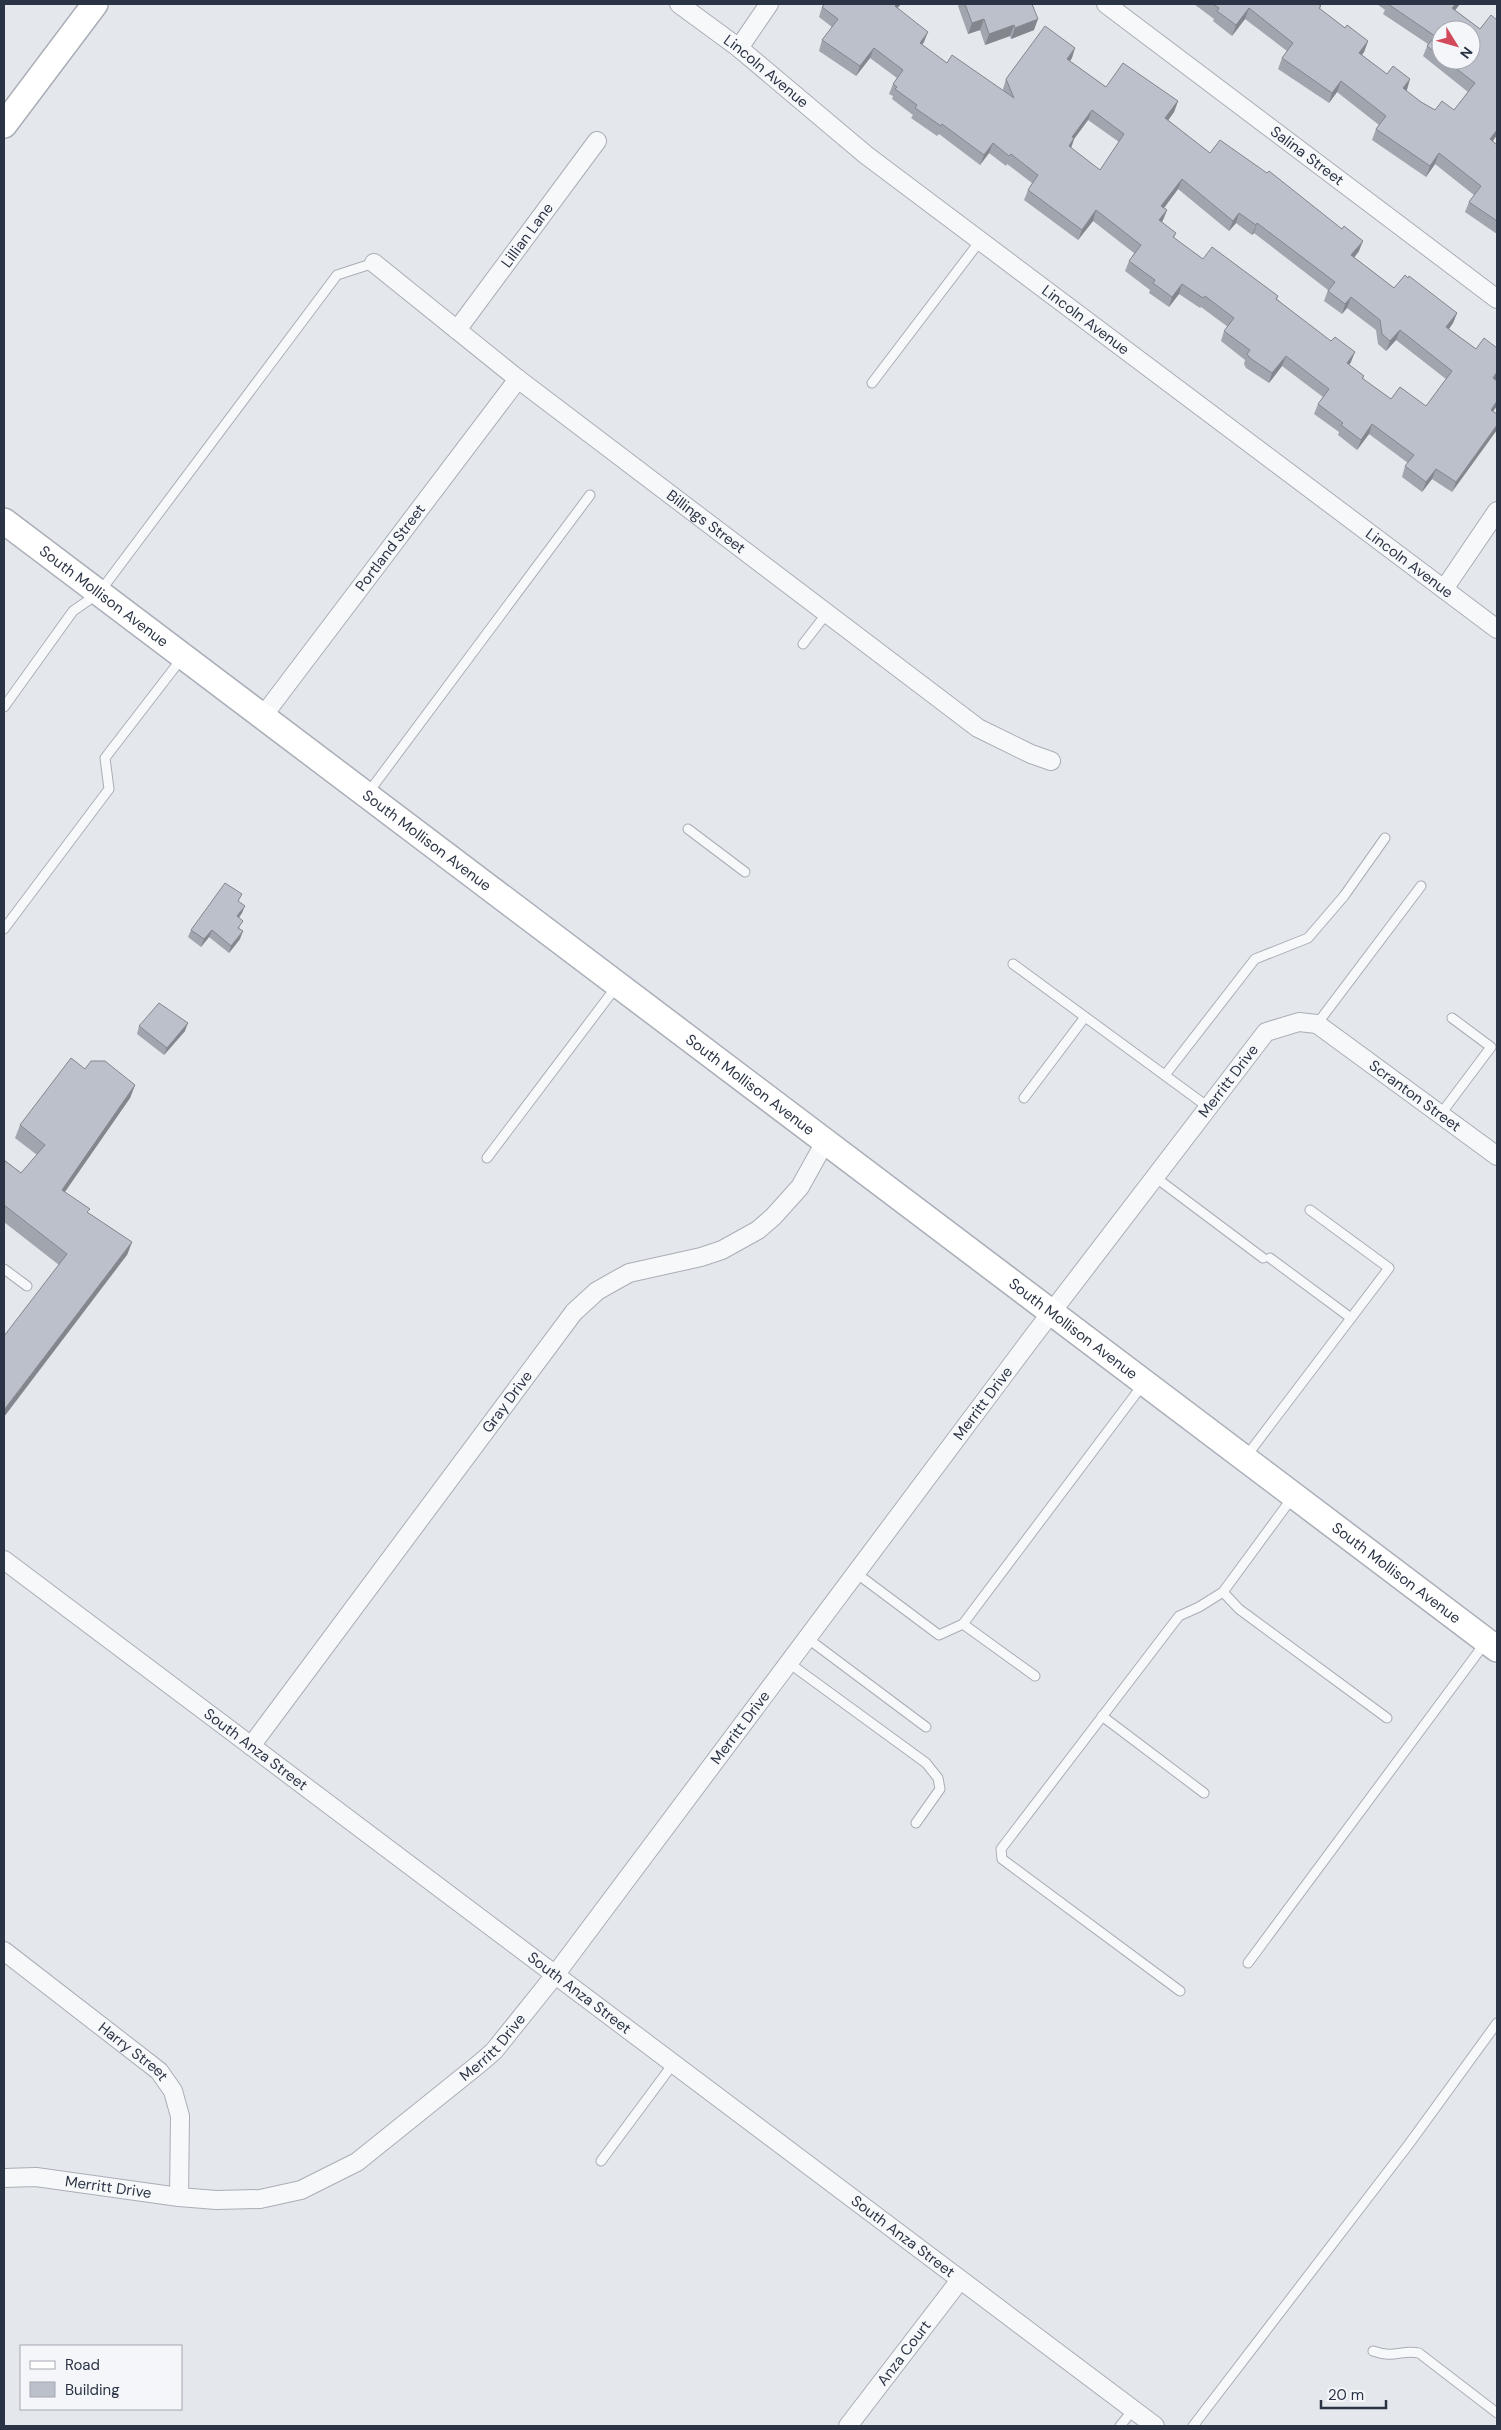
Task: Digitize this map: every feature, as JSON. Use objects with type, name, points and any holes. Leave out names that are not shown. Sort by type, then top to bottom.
[{"type":"main road","points":[[4,125],[95,4]]},
{"type":"main road","name":"South Mollison Avenue","points":[[4,521],[1492,1645]]},
{"type":"street","name":"Lincoln Avenue","points":[[679,4],[739,48],[866,155],[1497,629]]},
{"type":"street","points":[[739,48],[769,4]]},
{"type":"street","name":"Salina Street","points":[[1112,9],[1497,300]]},
{"type":"street","name":"Lillian Lane","points":[[457,330],[596,141]]},
{"type":"street","name":"Billings Street","points":[[374,263],[518,379],[978,728],[1031,754],[1051,761]]},
{"type":"street","name":"Portland Street","points":[[263,716],[518,379]]},
{"type":"street","points":[[1444,589],[1497,511]]},
{"type":"street","name":"Merritt Drive","points":[[4,2178],[36,2177],[179,2197],[216,2200],[260,2199],[301,2190],[356,2162],[494,2051],[555,1975],[1051,1312],[1266,1032],[1299,1022],[1317,1024]]},
{"type":"street","name":"Scranton Street","points":[[1317,1024],[1335,1035],[1497,1156]]},
{"type":"street","name":"Gray Drive","points":[[251,1746],[574,1312],[597,1291],[629,1273],[701,1257],[728,1247],[758,1230],[773,1218],[800,1187],[826,1142]]},
{"type":"street","name":"South Anza Street","points":[[4,1560],[1155,2426]]},
{"type":"street","name":"Harry Street","points":[[4,1951],[158,2071],[173,2091],[180,2116],[179,2197]]},
{"type":"street","name":"Anza Court","points":[[848,2426],[960,2280]]},
{"type":"lane","points":[[872,383],[980,241]]},
{"type":"lane","points":[[4,706],[73,611],[99,593],[337,275],[374,263]]},
{"type":"lane","points":[[367,794],[590,495]]},
{"type":"lane","points":[[803,644],[827,614]]},
{"type":"lane","points":[[4,928],[109,789],[106,758],[183,656]]},
{"type":"lane","points":[[688,828],[745,872]]},
{"type":"lane","points":[[1165,1075],[1255,959],[1308,938],[1344,896],[1384,838]]},
{"type":"lane","points":[[1317,1024],[1421,886]]},
{"type":"lane","points":[[1013,964],[1208,1107]]},
{"type":"lane","points":[[487,1158],[618,985]]},
{"type":"lane","points":[[1024,1098],[1085,1017]]},
{"type":"lane","points":[[1440,1115],[1494,1050],[1452,1018]]},
{"type":"lane","points":[[1155,1178],[1351,1318]]},
{"type":"lane","points":[[1245,1459],[1389,1268],[1310,1210]]},
{"type":"lane","points":[[4,1269],[27,1286]]},
{"type":"lane","points":[[856,1573],[939,1634],[963,1624],[1145,1383]]},
{"type":"lane","points":[[1180,1991],[1002,1859],[1001,1849],[1004,1842],[1179,1616],[1199,1607],[1223,1592],[1294,1495]]},
{"type":"lane","points":[[1223,1592],[1239,1609],[1387,1718]]},
{"type":"lane","points":[[963,1624],[1035,1676]]},
{"type":"lane","points":[[807,1638],[926,1727]]},
{"type":"lane","points":[[1248,1963],[1492,1645]]},
{"type":"lane","points":[[789,1663],[926,1763],[938,1778],[940,1789],[916,1823]]},
{"type":"lane","points":[[1102,1716],[1204,1793]]},
{"type":"lane","points":[[1193,2426],[1410,2144],[1497,2023]]},
{"type":"lane","points":[[601,2161],[673,2064]]},
{"type":"lane","points":[[1373,2351],[1386,2356],[1413,2351],[1419,2353],[1497,2413]]},
{"type":"lane","points":[[1120,2426],[1133,2410]]},
{"type":"building","points":[[825,4],[897,4],[895,6],[928,32],[920,43],[947,63],[952,55],[1014,98],[1006,79],[1045,26],[1075,48],[1067,59],[1106,87],[1123,63],[1178,101],[1165,118],[1210,153],[1220,140],[1267,173],[1269,171],[1342,229],[1344,226],[1363,241],[1351,255],[1394,288],[1405,275],[1408,278],[1409,276],[1457,313],[1446,327],[1476,349],[1484,338],[1497,348],[1497,372],[1493,378],[1497,381],[1497,401],[1491,410],[1497,414],[1497,425],[1456,482],[1436,469],[1426,482],[1405,466],[1414,455],[1372,424],[1361,440],[1341,425],[1343,423],[1318,404],[1329,389],[1286,356],[1272,373],[1250,358],[1247,354],[1250,350],[1224,331],[1234,318],[1205,296],[1203,298],[1182,284],[1172,297],[1153,283],[1155,280],[1129,261],[1141,245],[1096,210],[1082,230],[1028,190],[1038,175],[1011,154],[1009,156],[993,143],[984,155],[942,124],[941,126],[915,108],[917,105],[895,89],[897,87],[893,84],[903,70],[874,48],[860,66],[822,40],[838,19],[822,7]],"holes":[[[1092,110],[1124,134],[1100,170],[1069,146],[1074,138],[1072,137]],[[1182,179],[1233,221],[1239,213],[1256,225],[1257,223],[1335,282],[1328,291],[1345,304],[1351,297],[1380,320],[1382,334],[1390,341],[1400,330],[1452,371],[1426,406],[1400,387],[1391,399],[1362,378],[1364,376],[1347,363],[1355,352],[1335,337],[1331,341],[1276,299],[1278,296],[1212,247],[1203,259],[1173,237],[1176,233],[1159,220],[1167,210],[1161,206]]]},
{"type":"building","points":[[965,4],[1032,4],[1038,19],[1015,28],[1014,25],[989,34],[984,19],[972,23]]},
{"type":"building","points":[[1213,4],[1318,4],[1321,6],[1319,8],[1345,28],[1347,25],[1368,41],[1359,53],[1387,74],[1393,66],[1410,79],[1403,88],[1435,110],[1442,101],[1454,110],[1475,83],[1458,70],[1481,70],[1481,28],[1491,15],[1497,20],[1497,130],[1490,139],[1497,145],[1497,221],[1469,202],[1481,186],[1439,153],[1430,166],[1376,129],[1386,116],[1341,81],[1332,93],[1282,58],[1293,43],[1249,8],[1236,25],[1217,11],[1219,8]]},
{"type":"building","points":[[1388,4],[1456,4],[1452,8],[1468,20],[1431,20],[1431,33]]},
{"type":"building","points":[[1431,41],[1431,49],[1427,46]]},
{"type":"building","points":[[225,883],[242,894],[238,901],[245,906],[237,916],[243,921],[238,928],[243,931],[231,946],[212,930],[204,939],[191,930]]},
{"type":"building","points":[[159,1003],[188,1023],[167,1048],[139,1026]]},
{"type":"building","points":[[71,1058],[85,1069],[91,1061],[105,1061],[135,1085],[62,1190],[90,1209],[87,1212],[132,1242],[4,1410],[4,1336],[67,1254],[4,1205],[4,1160],[21,1173],[45,1145],[20,1125]]}]
